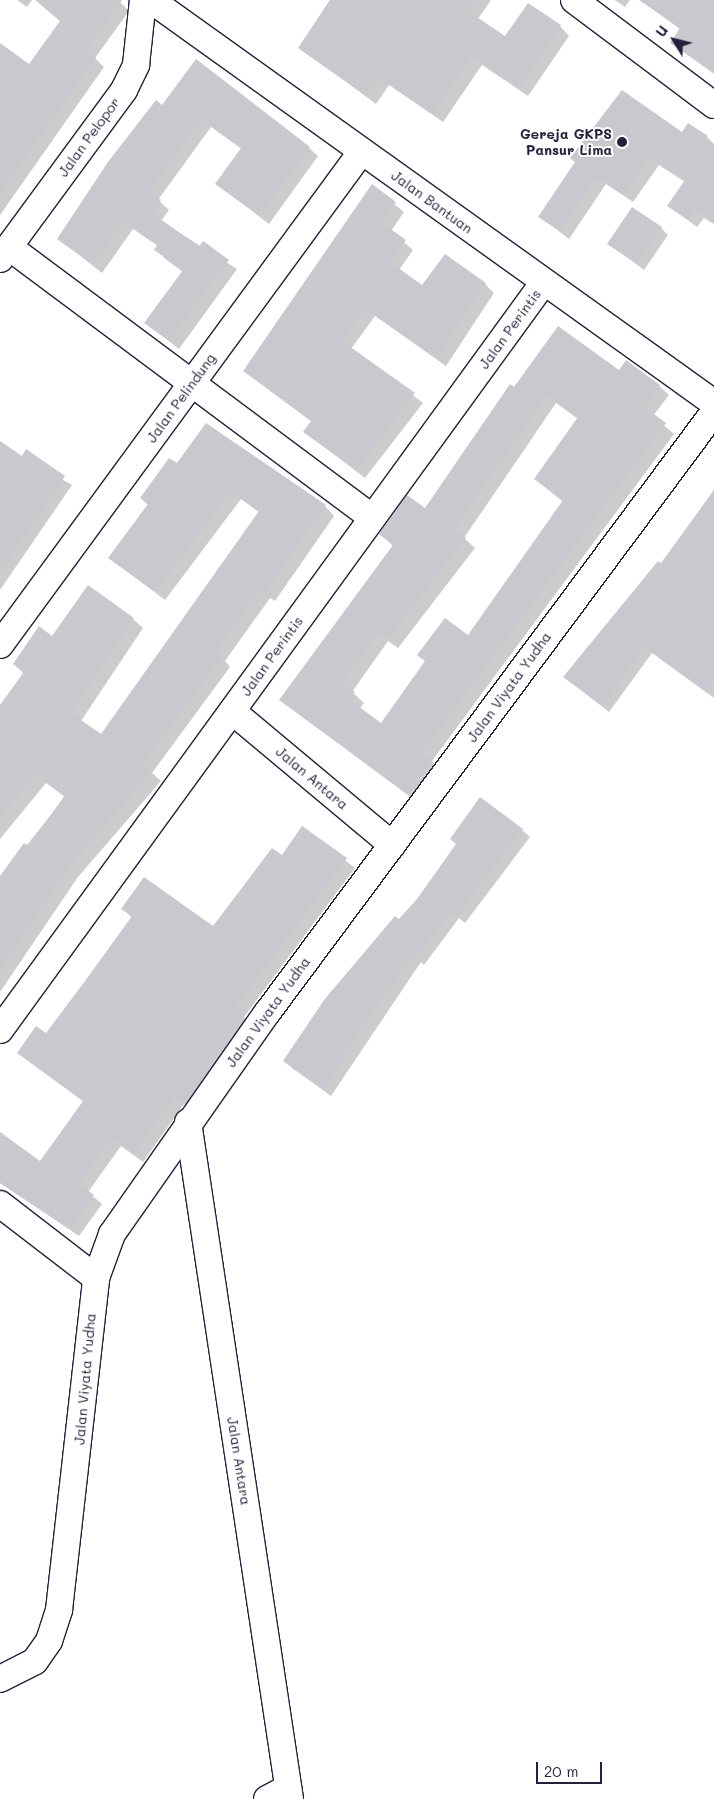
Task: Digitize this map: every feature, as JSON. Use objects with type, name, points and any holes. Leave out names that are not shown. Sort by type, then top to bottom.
[{"type":"street","name":"Jalan Pelopor","points":[[5,253],[124,90],[136,65],[143,0]]},
{"type":"street","name":"Jalan Bantuan","points":[[151,0],[714,403]]},
{"type":"street","points":[[574,0],[714,104]]},
{"type":"street","name":"Jalan Pelindung","points":[[0,645],[362,151]]},
{"type":"street","points":[[5,253],[192,383],[372,518]]},
{"type":"street","name":"Jalan Perintis","points":[[0,1030],[544,282]]},
{"type":"street","name":"Jalan Viyata Yudha","points":[[0,1679],[35,1661],[49,1641],[59,1610],[96,1278],[112,1234],[188,1122],[714,412]]},
{"type":"street","name":"Jalan Antara","points":[[232,711],[392,845]]},
{"type":"street","name":"Jalan Antara","points":[[188,1122],[282,1795]]},
{"type":"street","points":[[0,1204],[96,1278]]},
{"type":"building","points":[[37,0],[122,0],[86,51],[96,58],[0,193],[0,43],[29,64],[60,21]]},
{"type":"building","points":[[330,0],[476,0],[468,11],[505,36],[528,3],[561,25],[519,88],[472,56],[433,114],[379,77],[366,96],[298,48]]},
{"type":"building","points":[[639,0],[714,0],[714,72],[670,43],[680,28]]},
{"type":"building","points":[[196,59],[310,147],[260,216],[215,184],[241,148],[202,119],[149,192],[161,200],[152,213],[199,247],[203,241],[229,260],[169,341],[144,323],[183,270],[154,250],[157,245],[124,221],[93,265],[57,239],[108,162],[156,100],[162,105]]},
{"type":"building","points":[[622,90],[682,132],[688,123],[708,136],[705,139],[714,145],[714,223],[695,210],[688,220],[667,206],[685,180],[650,158],[624,195],[597,177],[560,231],[538,217],[575,162],[570,158]]},
{"type":"building","points":[[372,184],[396,202],[382,223],[406,240],[390,262],[422,285],[445,254],[486,283],[437,358],[366,309],[342,341],[415,393],[356,470],[303,432],[311,421],[243,371]]},
{"type":"building","points":[[632,207],[662,227],[637,264],[607,244]]},
{"type":"building","points":[[558,326],[619,370],[626,360],[660,385],[644,407],[666,423],[422,753],[432,760],[407,794],[279,700],[393,545],[379,534],[407,495],[425,508],[510,384],[514,387]],"holes":[[[547,395],[578,417],[534,479],[563,500],[468,635],[445,618],[417,655],[425,661],[381,723],[350,700],[355,692],[342,683],[378,633],[388,639],[466,538],[455,529]]]},
{"type":"building","points":[[206,423],[326,505],[265,593],[260,589],[216,652],[222,657],[143,764],[152,771],[69,867],[0,970],[0,876],[24,843],[29,846],[65,795],[36,775],[0,817],[0,705],[24,672],[13,664],[39,626],[52,636],[88,585],[134,618],[71,713],[101,734],[259,511],[231,491],[155,592],[108,558],[148,504],[140,498],[169,458],[177,463]]},
{"type":"building","points":[[0,441],[22,456],[26,449],[65,476],[0,573]]},
{"type":"building","points":[[714,490],[714,682],[706,692],[645,647],[602,706],[563,677],[658,561],[661,563]]},
{"type":"building","points":[[480,797],[523,829],[457,916],[451,912],[416,958],[413,956],[343,1054],[347,1056],[324,1090],[283,1061],[324,1000],[395,916],[399,919],[417,899],[456,844],[450,839]]},
{"type":"building","points":[[302,826],[347,858],[235,1008],[244,1015],[185,1103],[175,1096],[134,1154],[112,1138],[79,1184],[94,1195],[70,1228],[0,1183],[0,1132],[40,1161],[83,1101],[17,1053],[36,1026],[46,1033],[132,916],[121,909],[144,877],[213,926],[272,848],[282,855]]},
{"type":"place","name":"Gereja GKPS Pansur Lima","points":[[622,142]]}]
